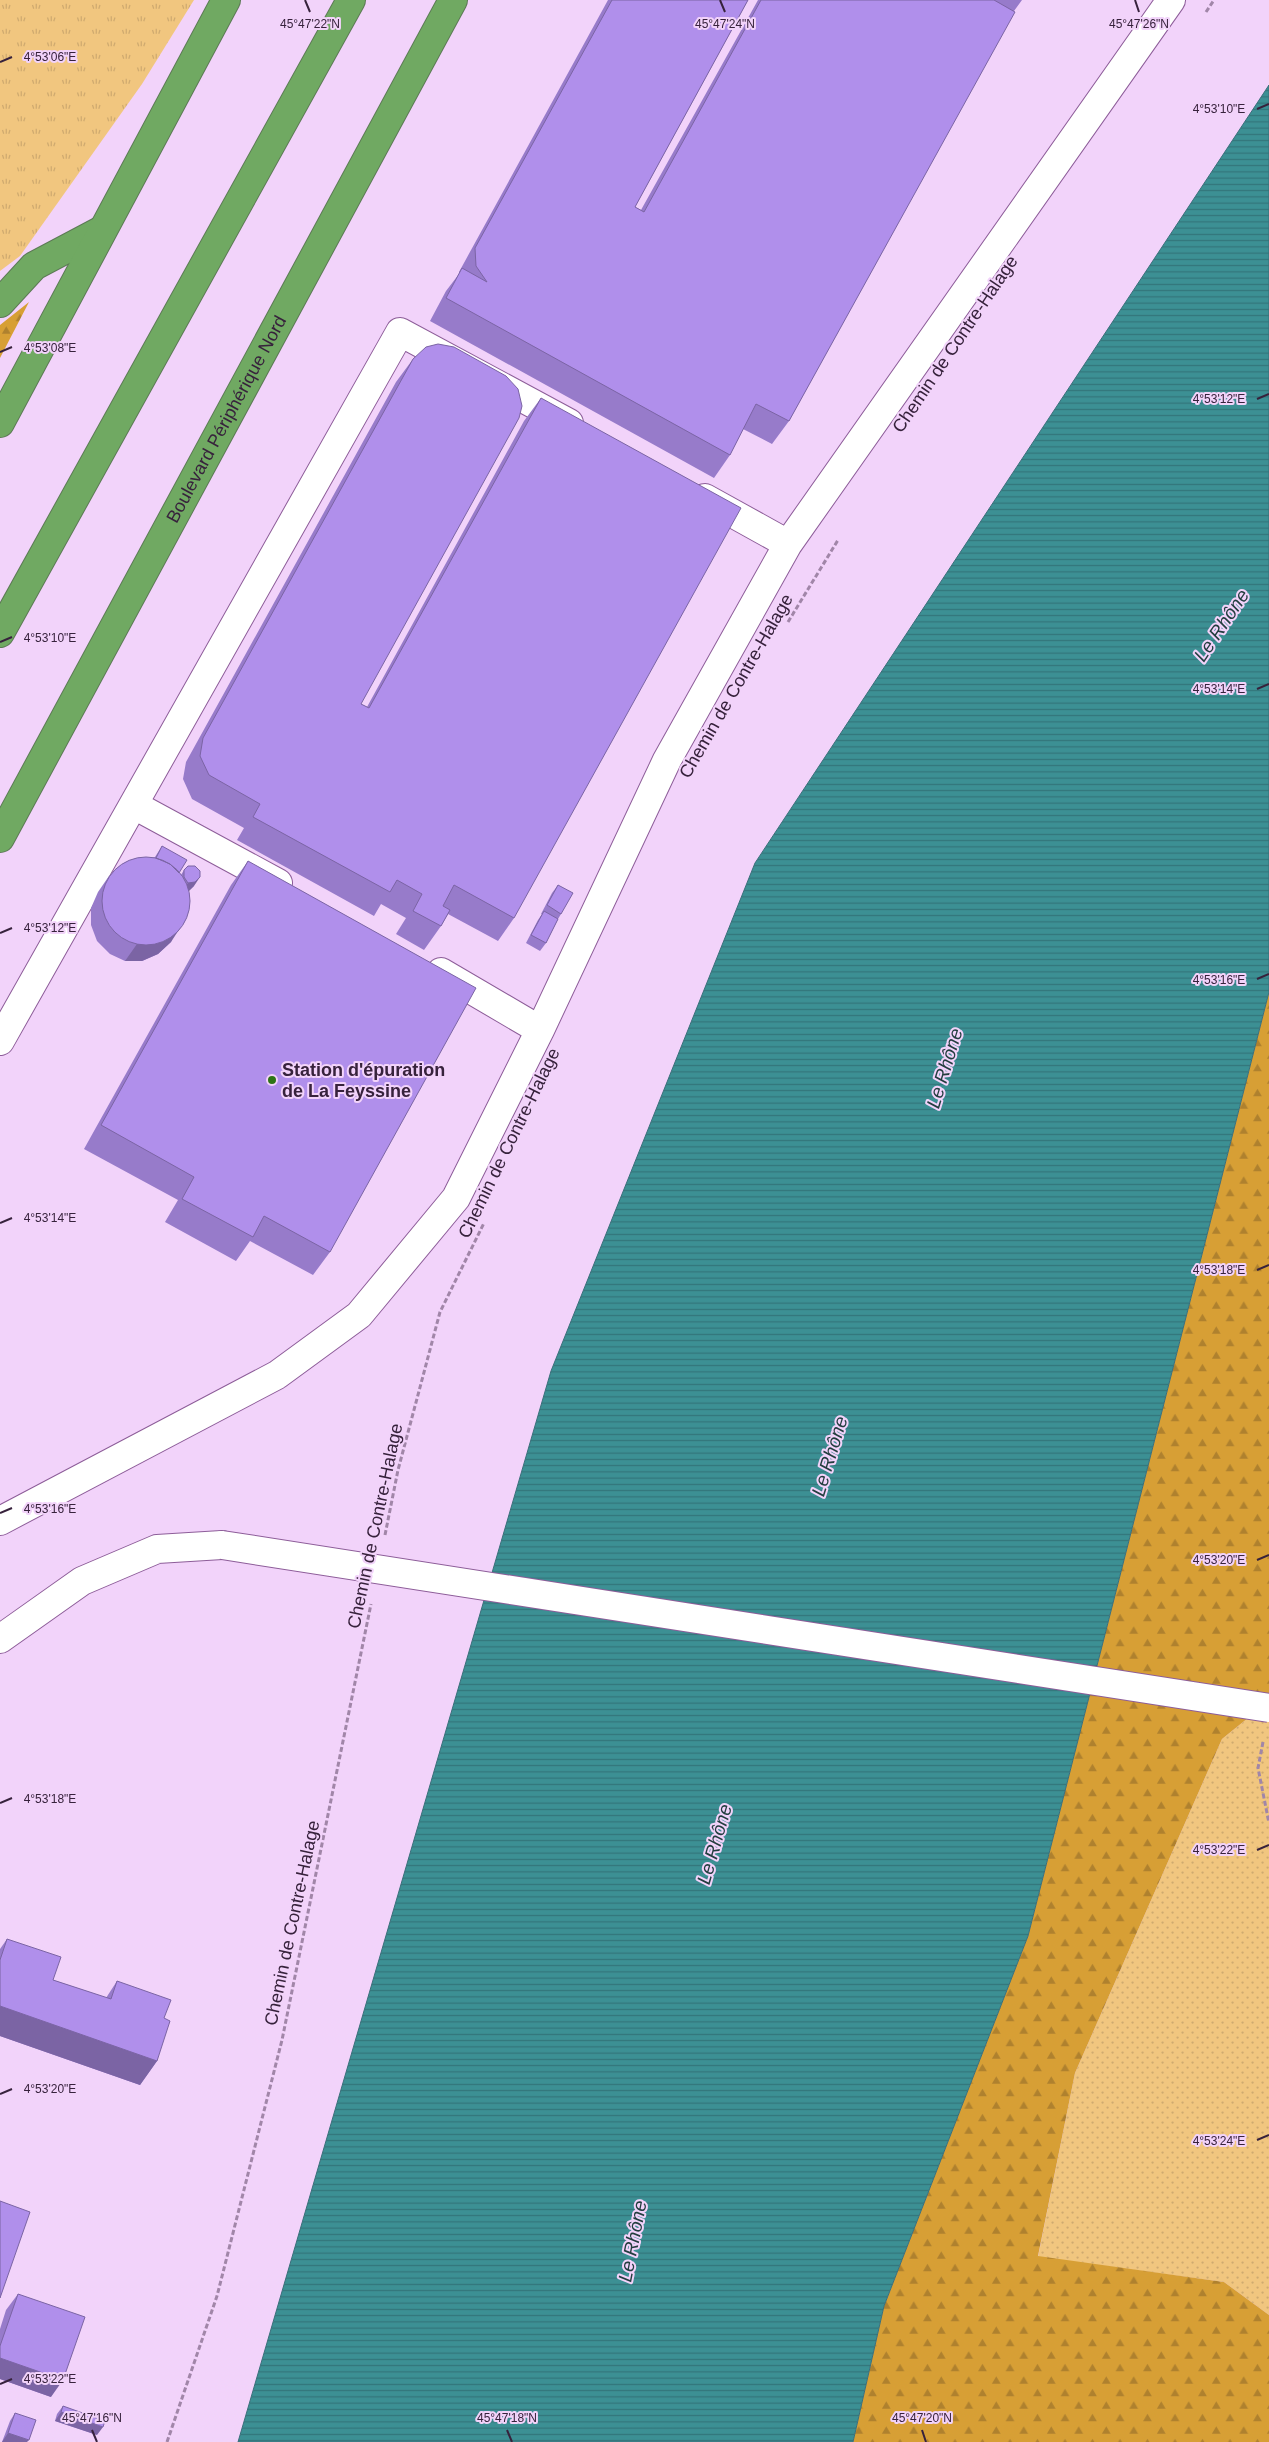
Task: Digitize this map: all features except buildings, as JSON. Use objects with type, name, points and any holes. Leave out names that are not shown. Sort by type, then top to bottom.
[{"type":"highway","points":[[0,423],[226,0]]},
{"type":"highway","points":[[0,633],[351,0]]},
{"type":"highway","name":"Boulevard Périphérique Nord","points":[[0,838],[452,0]]},
{"type":"highway","points":[[0,303],[34,266],[102,230]]},
{"type":"lane","points":[[0,1521],[277,1375],[359,1315],[456,1198],[540,1030],[667,760],[788,544],[1171,0]]},
{"type":"lane","points":[[0,1041],[400,332],[591,436]]},
{"type":"lane","points":[[686,487],[788,544]]},
{"type":"lane","points":[[134,805],[297,894]]},
{"type":"lane","points":[[417,960],[540,1030]]},
{"type":"lane","points":[[0,1639],[90,1577],[157,1549],[222,1545],[1267,1720]]},
{"type":"path","points":[[1203,16],[1214,0]]},
{"type":"path","name":"Chemin de Contre-Halage","points":[[785,627],[842,535]]},
{"type":"path","name":"Chemin de Contre-Halage","points":[[385,1538],[398,1470],[440,1312],[488,1215]]},
{"type":"path","name":"Chemin de Contre-Halage","points":[[167,2442],[217,2296],[282,2040],[373,1596]]},
{"type":"path","points":[[1267,1720],[1258,1768],[1269,1823]]},
{"type":"green space","points":[[0,0],[194,0],[142,84],[20,256],[0,271]]},
{"type":"green space","points":[[29,302],[0,358],[0,325]]},
{"type":"green space","points":[[1269,992],[1269,1701],[1222,1739],[1075,2073],[1038,2256],[1224,2282],[1269,2315],[1269,2442],[853,2442],[884,2306],[1028,1936]]},
{"type":"green space","points":[[1269,1701],[1269,2315],[1224,2282],[1038,2257],[1075,2073],[1222,1739]]},
{"type":"water","name":"Le Rhône","points":[[1269,85],[1269,992],[1028,1936],[884,2306],[853,2442],[238,2442],[551,1371],[755,863]]},
{"type":"place","name":"Station d'épuration de La Feyssine","points":[[272,1080]]}]
